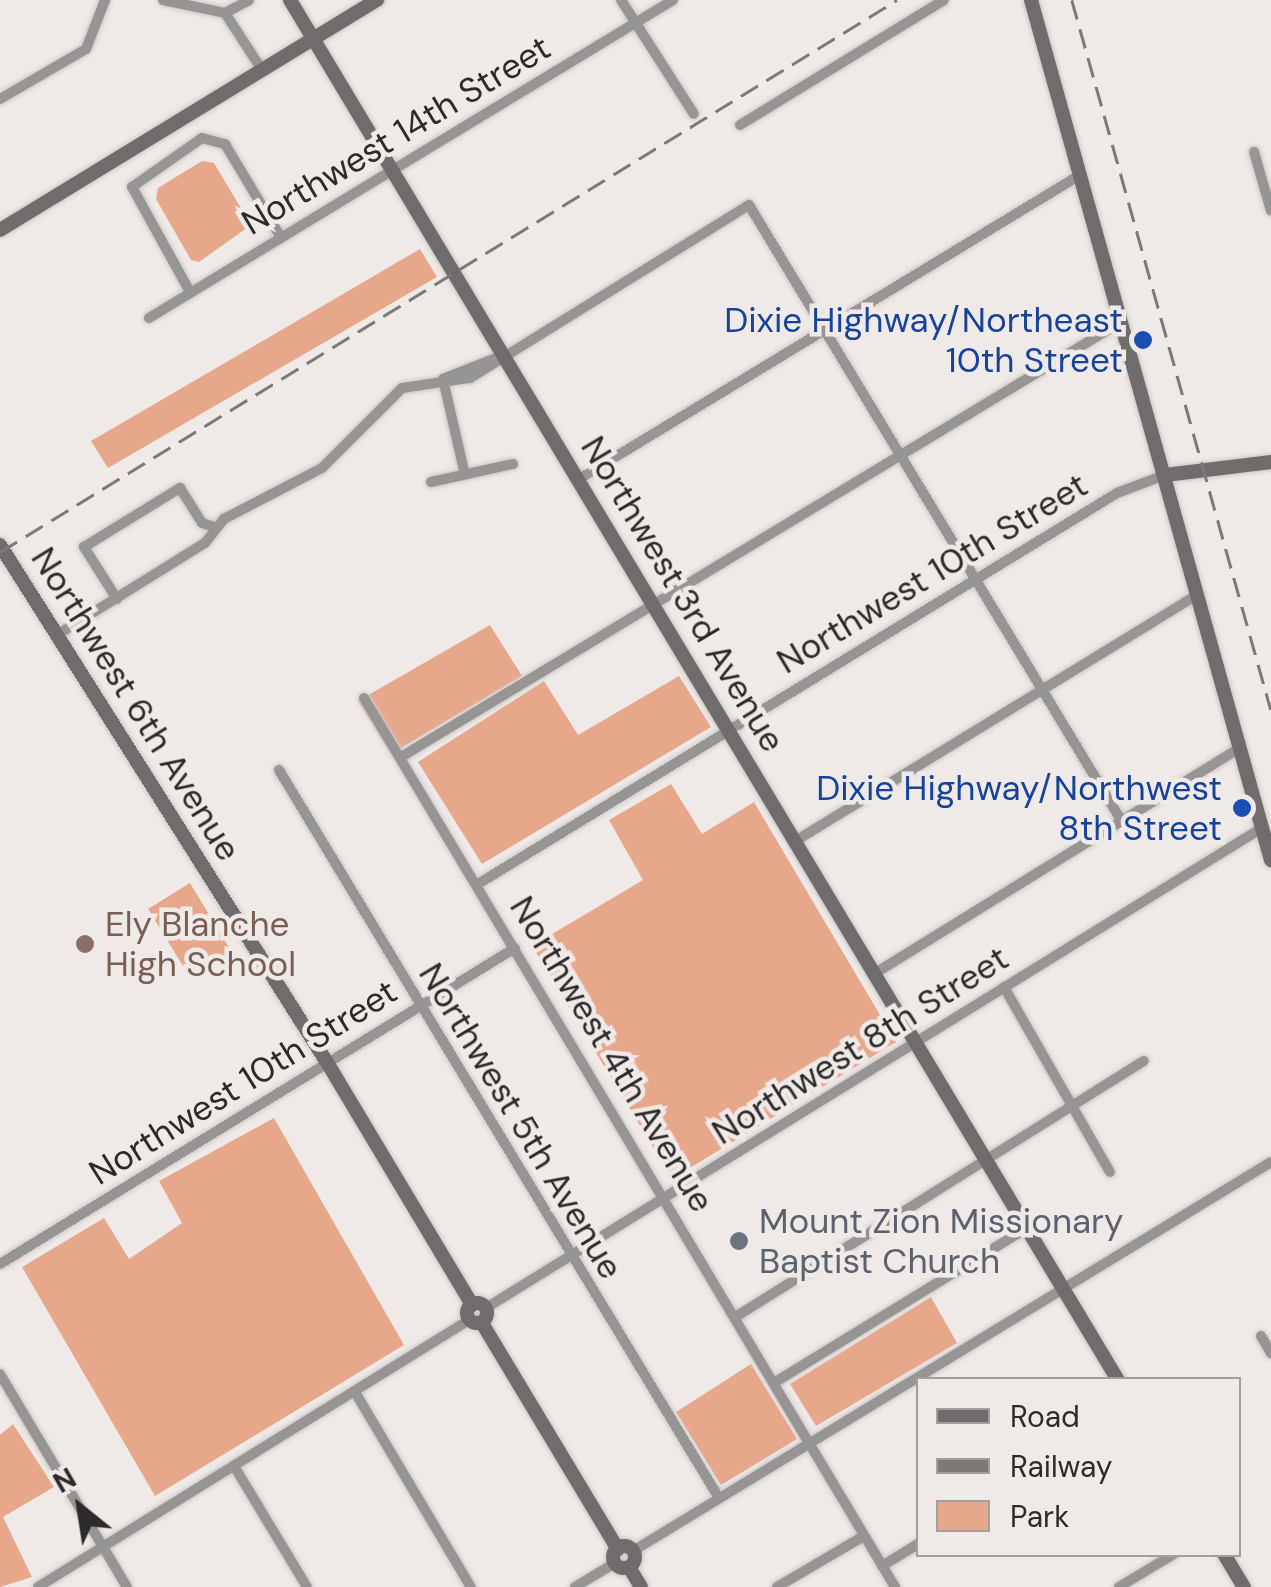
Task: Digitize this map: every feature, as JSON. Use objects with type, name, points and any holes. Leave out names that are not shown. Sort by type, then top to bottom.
[{"type":"street","points":[[0,98],[86,49],[105,0]]},
{"type":"street","points":[[163,0],[225,13],[249,0]]},
{"type":"street","name":"Northwest 3rd Avenue","points":[[290,0],[918,1040],[1116,1377]]},
{"type":"street","points":[[0,230],[378,0]]},
{"type":"street","points":[[622,0],[694,114]]},
{"type":"street","name":"Northwest 14th Street","points":[[148,318],[673,0]]},
{"type":"street","points":[[740,125],[944,0]]},
{"type":"street","points":[[1031,0],[1271,860]]},
{"type":"street","points":[[225,13],[262,70]]},
{"type":"street","points":[[190,292],[132,188],[139,177],[202,138],[214,138],[225,144],[280,236]]},
{"type":"street","points":[[1254,152],[1271,211]]},
{"type":"street","points":[[579,479],[1080,175]]},
{"type":"street","points":[[57,635],[206,542],[214,527],[322,468],[402,388],[470,378],[749,205],[1121,820]]},
{"type":"street","points":[[401,758],[898,451],[1120,322]]},
{"type":"street","points":[[443,379],[465,474]]},
{"type":"street","points":[[1164,476],[1271,462]]},
{"type":"street","points":[[431,482],[513,464]]},
{"type":"street","name":"Northwest 10th Street","points":[[478,884],[1117,493],[1164,476]]},
{"type":"street","points":[[117,599],[84,547],[180,488],[202,523],[214,527]]},
{"type":"street","name":"Northwest 6th Avenue","points":[[0,545],[328,1064],[640,1587]]},
{"type":"street","points":[[797,840],[1040,687],[1197,595]]},
{"type":"street","name":"Northwest 4th Avenue","points":[[364,698],[777,1381],[895,1587]]},
{"type":"street","points":[[877,972],[1240,748]]},
{"type":"street","name":"Northwest 5th Avenue","points":[[279,770],[719,1498]]},
{"type":"street","name":"Northwest 8th Street","points":[[38,1587],[1262,828]]},
{"type":"street","name":"Northwest 10th Street","points":[[0,1264],[515,948]]},
{"type":"street","points":[[1004,987],[1110,1172]]},
{"type":"street","points":[[737,1316],[1144,1062]]},
{"type":"street","points":[[919,1377],[1271,1162]]},
{"type":"street","points":[[777,1381],[1027,1228]]},
{"type":"street","points":[[1261,1336],[1271,1352]]},
{"type":"street","points":[[0,1374],[128,1587]]},
{"type":"street","points":[[575,1587],[916,1379]]},
{"type":"street","points":[[356,1392],[471,1587]]},
{"type":"street","points":[[234,1466],[307,1587]]},
{"type":"street","points":[[777,1587],[864,1536]]},
{"type":"street","points":[[882,1566],[916,1545]]},
{"type":"street","points":[[1119,1587],[1169,1557]]},
{"type":"street","points":[[1226,1557],[1244,1587]]},
{"type":"green space","points":[[202,161],[214,163],[251,225],[199,262],[191,260],[156,199],[158,188]]},
{"type":"green space","points":[[420,249],[437,277],[108,468],[91,441]]},
{"type":"green space","points":[[490,625],[522,676],[391,754],[358,701]]},
{"type":"green space","points":[[679,676],[711,727],[482,864],[418,762],[544,681],[578,735]]},
{"type":"green space","points":[[671,784],[702,834],[754,802],[896,1042],[672,1179],[532,946],[643,880],[609,820]]},
{"type":"green space","points":[[190,883],[233,954],[191,979],[148,909]]},
{"type":"green space","points":[[274,1118],[404,1345],[155,1496],[22,1267],[104,1218],[129,1259],[182,1223],[159,1181]]},
{"type":"green space","points":[[931,1297],[957,1343],[816,1426],[790,1384]]},
{"type":"green space","points":[[751,1364],[797,1439],[721,1485],[676,1412]]},
{"type":"green space","points":[[13,1424],[54,1487],[3,1517],[32,1577],[0,1587],[0,1435]]},
{"type":"railway","points":[[0,552],[897,0]]},
{"type":"railway","points":[[1072,0],[1271,710]]},
{"type":"place","name":"Dixie Highway/Northeast 10th Street","points":[[1143,340]]},
{"type":"place","name":"Dixie Highway/Northwest 8th Street","points":[[1242,808]]},
{"type":"place","name":"Ely Blanche High School","points":[[85,944]]},
{"type":"place","name":"Mount Zion Missionary Baptist Church","points":[[739,1241]]}]
